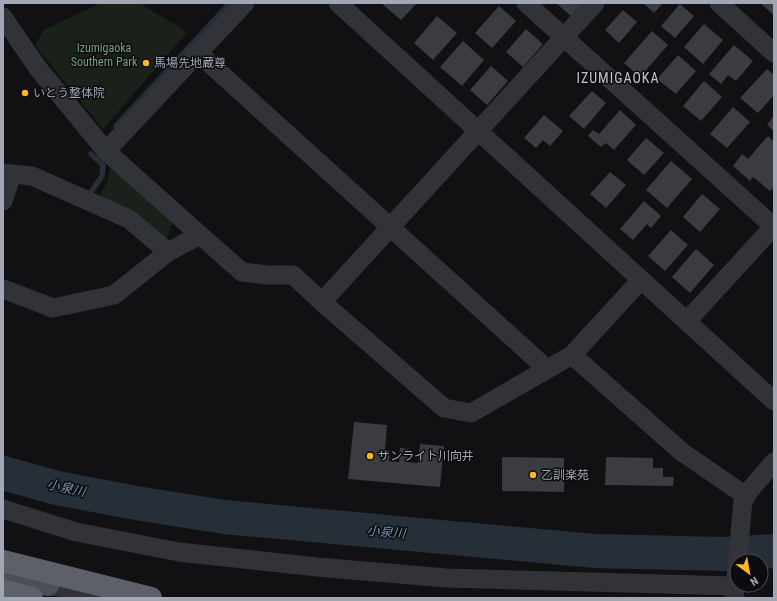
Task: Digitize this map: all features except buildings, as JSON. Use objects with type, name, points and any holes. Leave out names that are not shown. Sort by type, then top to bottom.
[{"type":"highway","points":[[3,561],[151,598]]},
{"type":"highway","points":[[3,590],[41,595]]},
{"type":"highway","points":[[3,593],[22,598]]},
{"type":"main road","points":[[3,576],[41,595]]},
{"type":"street","points":[[106,152],[244,3]]},
{"type":"street","points":[[338,3],[774,401]]},
{"type":"street","points":[[526,3],[774,227],[687,321]]},
{"type":"street","points":[[322,302],[595,3]]},
{"type":"street","points":[[719,3],[774,53]]},
{"type":"street","points":[[3,17],[37,67],[106,152],[200,236],[242,272],[268,275],[293,275],[444,408],[471,413],[572,355],[641,280]]},
{"type":"street","points":[[198,53],[548,368]]},
{"type":"street","points":[[3,201],[7,173],[32,176],[129,219],[168,252]]},
{"type":"street","points":[[3,289],[53,308],[114,295],[168,252],[200,236]]},
{"type":"street","points":[[572,355],[682,452],[744,504]]},
{"type":"street","points":[[738,553],[744,504],[774,462]]},
{"type":"street","points":[[3,509],[76,532],[179,552],[317,567],[446,578],[729,589]]},
{"type":"street","points":[[41,595],[128,598]]},
{"type":"green space","name":"Izumigaoka Southern Park","points":[[101,3],[139,3],[187,32],[103,129],[35,45],[44,30]]},
{"type":"green space","points":[[111,166],[173,221],[167,238],[161,237],[98,199],[107,182]]},
{"type":"waterway","points":[[116,126],[230,3]]},
{"type":"waterway","points":[[91,154],[103,165],[102,176],[91,192]]},
{"type":"waterway","name":"小泉川","points":[[3,473],[57,488],[136,503],[224,517],[595,551],[724,554],[774,551]]},
{"type":"place","name":"馬場先地蔵尊","points":[[146,63]]},
{"type":"place","name":"いとう整体院","points":[[25,93]]},
{"type":"place","name":"サンライト川向井","points":[[370,456]]},
{"type":"place","name":"乙訓楽苑","points":[[533,475]]},
{"type":"district","name":"IZUMIGAOKA","points":[[618,78]]}]
